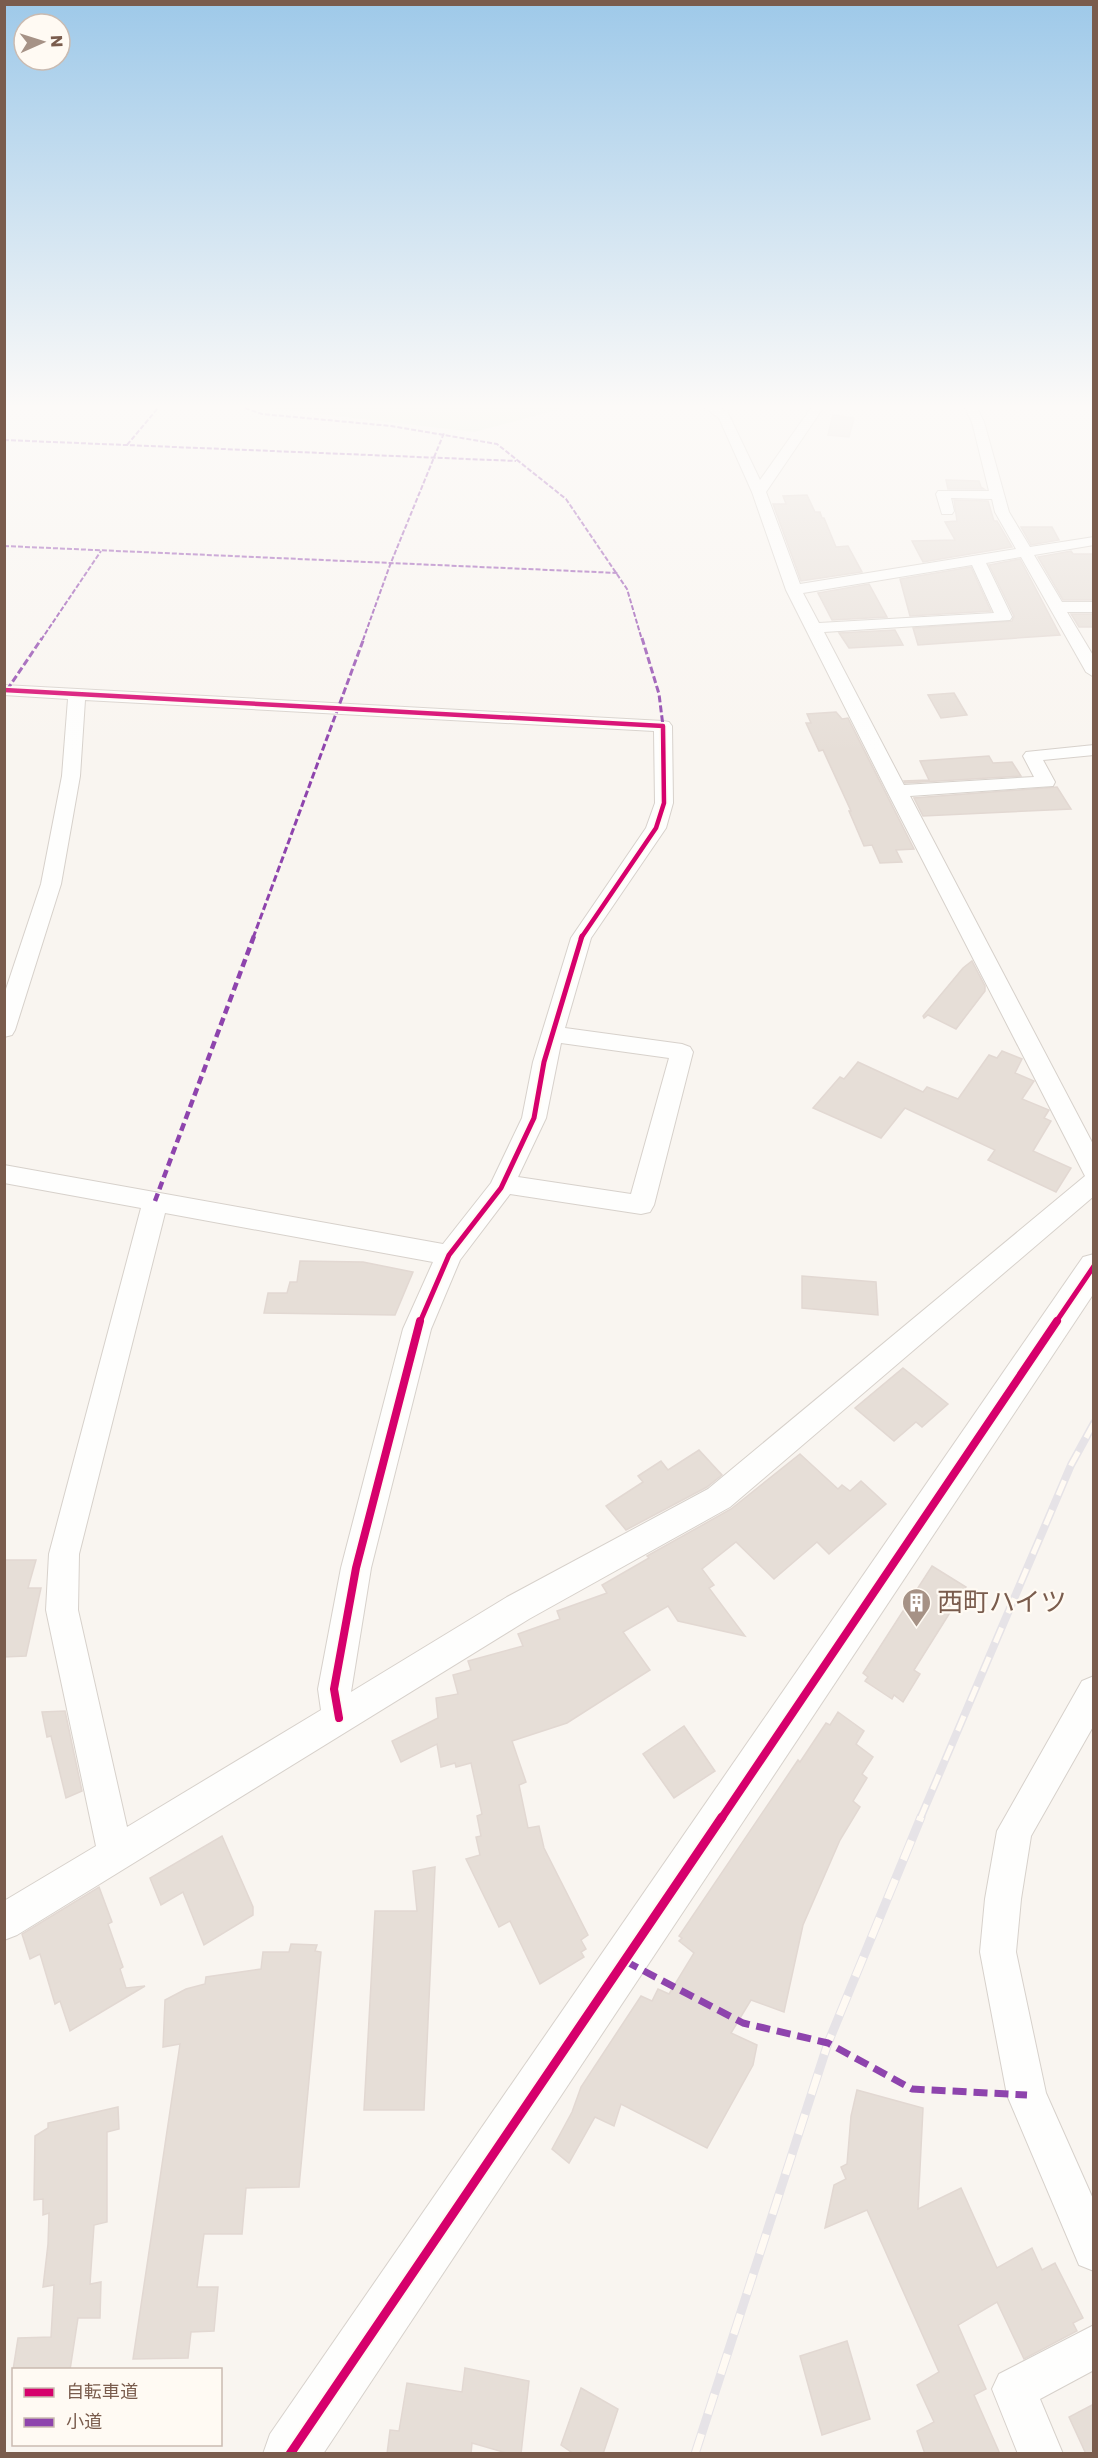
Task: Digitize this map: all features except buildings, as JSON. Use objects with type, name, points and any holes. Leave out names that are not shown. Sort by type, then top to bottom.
[{"type":"street","points":[[770,523],[794,590],[813,628],[1094,1170]]},
{"type":"street","points":[[1008,523],[1055,607],[1089,658],[1094,672]]},
{"type":"street","points":[[794,590],[1094,541]]},
{"type":"street","points":[[813,628],[1004,617],[977,560]]},
{"type":"street","points":[[1055,607],[1094,607]]},
{"type":"street","points":[[4,690],[663,726],[664,802],[656,828],[580,938],[544,1062],[534,1118],[503,1184],[449,1256],[417,1329],[356,1568],[334,1689],[339,1718]]},
{"type":"street","points":[[4,1030],[51,884],[71,776],[77,694]]},
{"type":"street","points":[[896,791],[1046,782],[1032,756],[1094,750]]},
{"type":"street","points":[[503,1184],[641,1205],[682,1052],[553,1034]]},
{"type":"street","points":[[4,1174],[449,1256]]},
{"type":"street","points":[[4,1922],[518,1608],[719,1498],[1094,1182]]},
{"type":"street","points":[[116,1855],[62,1610],[63,1554],[155,1201]]},
{"type":"street","points":[[290,2454],[632,1952],[1094,1266]]},
{"type":"street","points":[[1094,1692],[1014,1831],[1003,1899],[998,1952],[1027,2095],[1094,2250]]},
{"type":"street","points":[[1041,2454],[1014,2389],[1094,2346]]},
{"type":"railway","points":[[920,1819],[1071,1465],[1094,1423]]},
{"type":"railway","points":[[695,2454],[828,2043],[921,1817]]},
{"type":"marked path","points":[[155,1201],[407,523]]},
{"type":"marked path","points":[[583,523],[627,589],[659,694],[663,726]]},
{"type":"marked path","points":[[4,546],[618,573]]},
{"type":"marked path","points":[[7,690],[101,551]]},
{"type":"marked path","points":[[625,1961],[743,2023],[828,2043],[912,2089],[1027,2095]]},
{"type":"cycle path","points":[[4,690],[663,726],[664,803],[656,828],[581,938],[544,1062],[534,1118],[501,1188],[449,1255],[417,1329],[356,1568],[334,1689],[339,1718]]},
{"type":"cycle path","points":[[290,2454],[1094,1266]]},
{"type":"place","name":"西町ハイツ","points":[[916,1628]]}]
